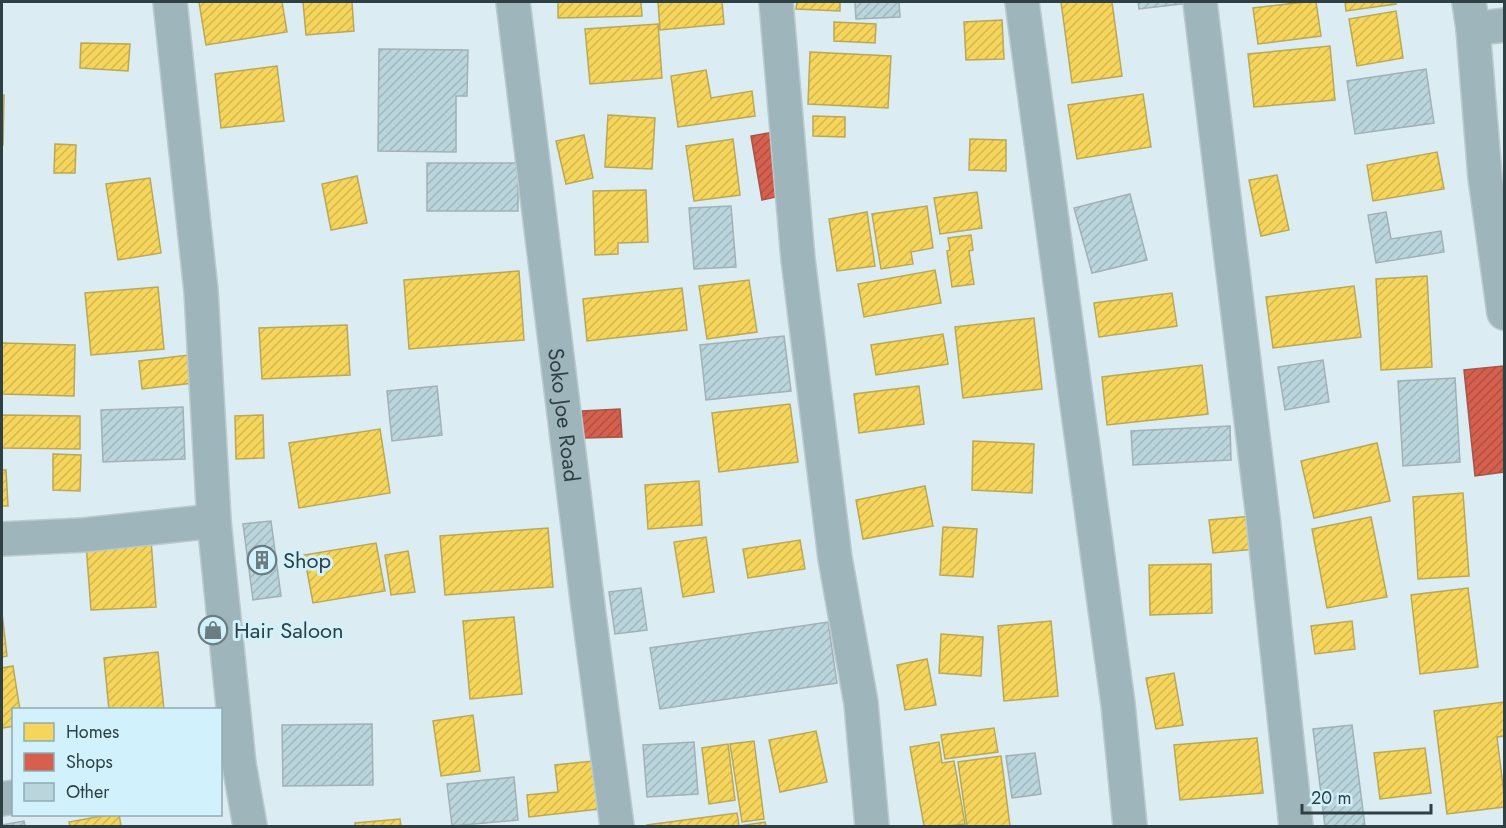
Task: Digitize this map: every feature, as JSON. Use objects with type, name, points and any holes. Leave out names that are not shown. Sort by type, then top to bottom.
[{"type":"street","points":[[170,2],[201,291],[213,521],[230,765],[250,826]]},
{"type":"street","name":"Soko Joe Road","points":[[513,2],[587,603],[617,826]]},
{"type":"street","points":[[776,2],[798,259],[835,558],[861,703],[872,826]]},
{"type":"street","points":[[1022,2],[1116,693],[1130,826]]},
{"type":"street","points":[[1200,2],[1263,518],[1296,826]]},
{"type":"street","points":[[1482,18],[1485,177],[1504,301]]},
{"type":"street","points":[[2,539],[84,535],[213,521]]},
{"type":"building: Homes","points":[[199,2],[282,2],[287,32],[206,45]]},
{"type":"building: Homes","points":[[303,2],[352,2],[354,31],[306,35]]},
{"type":"building: Homes","points":[[558,2],[641,2],[642,16],[558,18]]},
{"type":"building: Homes","points":[[658,2],[722,2],[724,24],[660,30]]},
{"type":"building: Homes","points":[[797,2],[840,2],[840,11],[796,9]]},
{"type":"building: Homes","points":[[1061,2],[1112,2],[1122,76],[1072,83]]},
{"type":"building: Homes","points":[[1316,2],[1321,36],[1258,44],[1253,8]]},
{"type":"building: Homes","points":[[1345,2],[1396,2],[1396,4],[1346,11]]},
{"type":"building: Homes","points":[[1396,11],[1403,58],[1357,66],[1349,19]]},
{"type":"building: Homes","points":[[1002,20],[1004,59],[966,60],[964,22]]},
{"type":"building: Homes","points":[[834,22],[876,24],[875,43],[834,41]]},
{"type":"building: Homes","points":[[658,24],[662,78],[590,84],[585,29]]},
{"type":"building: Homes","points":[[81,43],[130,44],[128,71],[80,68]]},
{"type":"building: Homes","points":[[1330,46],[1335,100],[1254,107],[1248,54]]},
{"type":"building: Homes","points":[[810,52],[891,56],[888,108],[808,104]]},
{"type":"building: Homes","points":[[277,66],[284,121],[221,128],[215,74]]},
{"type":"building: Homes","points":[[706,70],[711,98],[752,91],[755,116],[678,127],[671,76]]},
{"type":"building: Homes","points":[[1143,94],[1151,147],[1077,159],[1068,105]]},
{"type":"building: Homes","points":[[2,95],[4,95],[3,145],[2,145]]},
{"type":"building: Homes","points":[[608,115],[655,118],[652,169],[605,167]]},
{"type":"building: Homes","points":[[813,116],[845,117],[845,137],[813,136]]},
{"type":"building: Homes","points":[[584,135],[593,178],[566,184],[556,141]]},
{"type":"building: Homes","points":[[733,139],[740,195],[694,201],[686,146]]},
{"type":"building: Homes","points":[[970,139],[1006,140],[1006,171],[969,170]]},
{"type":"building: Homes","points":[[55,144],[76,145],[75,173],[54,173]]},
{"type":"building: Homes","points":[[1437,152],[1444,189],[1373,201],[1367,165]]},
{"type":"building: Homes","points":[[1277,175],[1289,230],[1261,236],[1249,180]]},
{"type":"building: Homes","points":[[357,176],[367,223],[331,230],[322,184]]},
{"type":"building: Homes","points":[[150,178],[161,253],[118,260],[106,184]]},
{"type":"building: Homes","points":[[646,190],[648,242],[618,243],[618,254],[595,255],[593,191]]},
{"type":"building: Homes","points":[[977,192],[982,228],[940,234],[934,198]]},
{"type":"building: Homes","points":[[927,206],[933,248],[911,252],[913,264],[881,269],[872,214]]},
{"type":"building: Homes","points":[[867,212],[875,266],[837,271],[829,219]]},
{"type":"building: Homes","points":[[971,235],[973,250],[969,251],[974,284],[952,287],[947,251],[950,250],[948,238]]},
{"type":"building: Homes","points":[[935,270],[941,303],[864,317],[858,284]]},
{"type":"building: Homes","points":[[519,271],[524,340],[409,349],[404,280]]},
{"type":"building: Homes","points":[[1427,276],[1432,367],[1381,370],[1376,279]]},
{"type":"building: Homes","points":[[749,280],[757,332],[707,339],[699,286]]},
{"type":"building: Homes","points":[[1354,286],[1361,337],[1273,348],[1266,297]]},
{"type":"building: Homes","points":[[158,287],[164,349],[91,355],[85,293]]},
{"type":"building: Homes","points":[[682,288],[687,330],[587,341],[583,299]]},
{"type":"building: Homes","points":[[1172,293],[1177,326],[1099,337],[1094,303]]},
{"type":"building: Homes","points":[[1034,318],[1042,389],[963,398],[955,327]]},
{"type":"building: Homes","points":[[347,325],[350,375],[262,379],[259,328]]},
{"type":"building: Homes","points":[[943,334],[948,364],[876,375],[871,345]]},
{"type":"building: Homes","points":[[2,343],[75,345],[74,396],[2,394]]},
{"type":"building: Homes","points":[[189,355],[193,383],[142,389],[139,361]]},
{"type":"building: Homes","points":[[1202,365],[1208,414],[1107,425],[1102,377]]},
{"type":"building: Homes","points":[[919,386],[924,424],[859,433],[854,394]]},
{"type":"building: Homes","points":[[790,404],[798,462],[719,472],[712,413]]},
{"type":"building: Homes","points":[[2,415],[80,416],[80,449],[2,448]]},
{"type":"building: Homes","points":[[263,415],[264,458],[236,459],[235,416]]},
{"type":"building: Homes","points":[[380,429],[390,493],[299,508],[289,443]]},
{"type":"building: Homes","points":[[973,441],[1034,444],[1032,493],[972,490]]},
{"type":"building: Homes","points":[[1377,443],[1390,501],[1314,518],[1301,461]]},
{"type":"building: Homes","points":[[53,454],[81,455],[80,491],[53,490]]},
{"type":"building: Homes","points":[[2,470],[6,470],[8,506],[2,506]]},
{"type":"building: Homes","points":[[699,481],[702,525],[648,529],[645,485]]},
{"type":"building: Homes","points":[[925,486],[933,526],[863,539],[856,500]]},
{"type":"building: Homes","points":[[1463,493],[1469,576],[1418,579],[1413,497]]},
{"type":"building: Homes","points":[[1252,516],[1256,549],[1213,553],[1209,520]]},
{"type":"building: Homes","points":[[1371,517],[1387,597],[1327,608],[1312,529]]},
{"type":"building: Homes","points":[[943,527],[977,529],[973,577],[940,575]]},
{"type":"building: Homes","points":[[548,528],[553,587],[445,595],[440,536]]},
{"type":"building: Homes","points":[[706,537],[714,592],[683,597],[674,542]]},
{"type":"building: Homes","points":[[151,540],[156,607],[91,610],[86,544]]},
{"type":"building: Homes","points":[[800,540],[805,569],[748,578],[743,549]]},
{"type":"building: Homes","points":[[376,543],[385,591],[313,603],[304,555]]},
{"type":"building: Homes","points":[[408,551],[415,592],[391,595],[385,555]]},
{"type":"building: Homes","points":[[1211,564],[1212,613],[1150,615],[1149,565]]},
{"type":"building: Homes","points":[[1468,588],[1478,667],[1420,674],[1411,595]]},
{"type":"building: Homes","points":[[2,613],[7,656],[2,657]]},
{"type":"building: Homes","points":[[514,617],[522,694],[470,699],[463,621]]},
{"type":"building: Homes","points":[[1051,621],[1058,696],[1004,701],[998,626]]},
{"type":"building: Homes","points":[[1352,621],[1355,649],[1315,654],[1311,626]]},
{"type":"building: Homes","points":[[941,634],[983,637],[981,676],[939,673]]},
{"type":"building: Homes","points":[[158,652],[164,708],[109,708],[104,658]]},
{"type":"building: Homes","points":[[927,659],[936,705],[905,710],[897,665]]},
{"type":"building: Homes","points":[[13,666],[20,708],[12,708],[12,726],[2,728],[2,668]]},
{"type":"building: Homes","points":[[1174,673],[1183,725],[1156,729],[1146,678]]},
{"type":"building: Homes","points":[[1504,702],[1504,736],[1497,737],[1504,807],[1447,814],[1434,711]]},
{"type":"building: Homes","points":[[473,715],[480,771],[441,776],[433,721]]},
{"type":"building: Homes","points":[[994,728],[998,752],[945,759],[941,735]]},
{"type":"building: Homes","points":[[816,731],[827,782],[780,792],[769,740]]},
{"type":"building: Homes","points":[[1257,738],[1263,793],[1180,800],[1174,745]]},
{"type":"building: Homes","points":[[754,741],[764,819],[742,822],[730,744]]},
{"type":"building: Homes","points":[[939,742],[942,763],[954,761],[965,824],[924,826],[910,747]]},
{"type":"building: Homes","points":[[728,744],[735,800],[709,804],[702,748]]},
{"type":"building: Homes","points":[[1425,748],[1431,793],[1380,799],[1374,753]]},
{"type":"building: Homes","points":[[1001,756],[1010,826],[967,826],[958,762]]},
{"type":"building: Homes","points":[[593,761],[599,809],[529,817],[527,795],[558,792],[555,765]]},
{"type":"building: Homes","points":[[737,813],[739,826],[647,826],[647,825]]},
{"type":"building: Homes","points":[[102,816],[119,816],[121,826],[70,826],[69,822]]},
{"type":"building: Homes","points":[[400,819],[401,826],[355,826],[355,823]]},
{"type":"building: Homes","points":[[765,822],[766,826],[739,826]]},
{"type":"building: Shops","points":[[774,132],[785,195],[762,200],[751,136]]},
{"type":"building: Shops","points":[[1503,366],[1504,472],[1475,476],[1464,370]]},
{"type":"building: Shops","points":[[620,409],[622,437],[583,438],[582,411]]},
{"type":"building: Other","points":[[855,2],[899,2],[900,17],[856,19]]},
{"type":"building: Other","points":[[1138,2],[1189,2],[1189,3],[1139,9]]},
{"type":"building: Other","points":[[379,49],[468,50],[467,96],[456,96],[456,152],[378,151]]},
{"type":"building: Other","points":[[1426,69],[1434,123],[1355,134],[1347,81]]},
{"type":"building: Other","points":[[427,163],[518,163],[518,211],[427,211]]},
{"type":"building: Other","points":[[1130,194],[1147,260],[1092,273],[1074,208]]},
{"type":"building: Other","points":[[731,206],[736,267],[694,269],[689,208]]},
{"type":"building: Other","points":[[1386,212],[1391,239],[1441,231],[1444,252],[1376,263],[1368,215]]},
{"type":"building: Other","points":[[784,336],[791,391],[706,400],[700,345]]},
{"type":"building: Other","points":[[1323,360],[1329,402],[1285,410],[1278,367]]},
{"type":"building: Other","points":[[1455,378],[1460,462],[1403,466],[1398,381]]},
{"type":"building: Other","points":[[437,386],[442,435],[392,441],[387,391]]},
{"type":"building: Other","points":[[183,407],[185,459],[103,462],[101,410]]},
{"type":"building: Other","points":[[1230,426],[1231,460],[1133,465],[1131,431]]},
{"type":"building: Other","name":"Shop","points":[[271,521],[281,596],[253,600],[243,524]]},
{"type":"building: Other","points":[[641,588],[647,630],[615,634],[609,592]]},
{"type":"building: Other","points":[[828,622],[837,683],[660,709],[650,648]]},
{"type":"building: Other","points":[[372,724],[373,785],[283,786],[282,725]]},
{"type":"building: Other","points":[[1352,725],[1365,826],[1325,826],[1313,729]]},
{"type":"building: Other","points":[[694,742],[698,794],[647,797],[643,745]]},
{"type":"building: Other","points":[[1035,753],[1041,794],[1012,798],[1006,756]]},
{"type":"building: Other","points":[[514,777],[518,820],[452,826],[447,784]]},
{"type":"building: Other","points":[[24,821],[25,826],[2,826],[2,825]]},
{"type":"place","name":"Shop","points":[[262,560]]},
{"type":"place","name":"Hair Saloon","points":[[213,630]]}]
